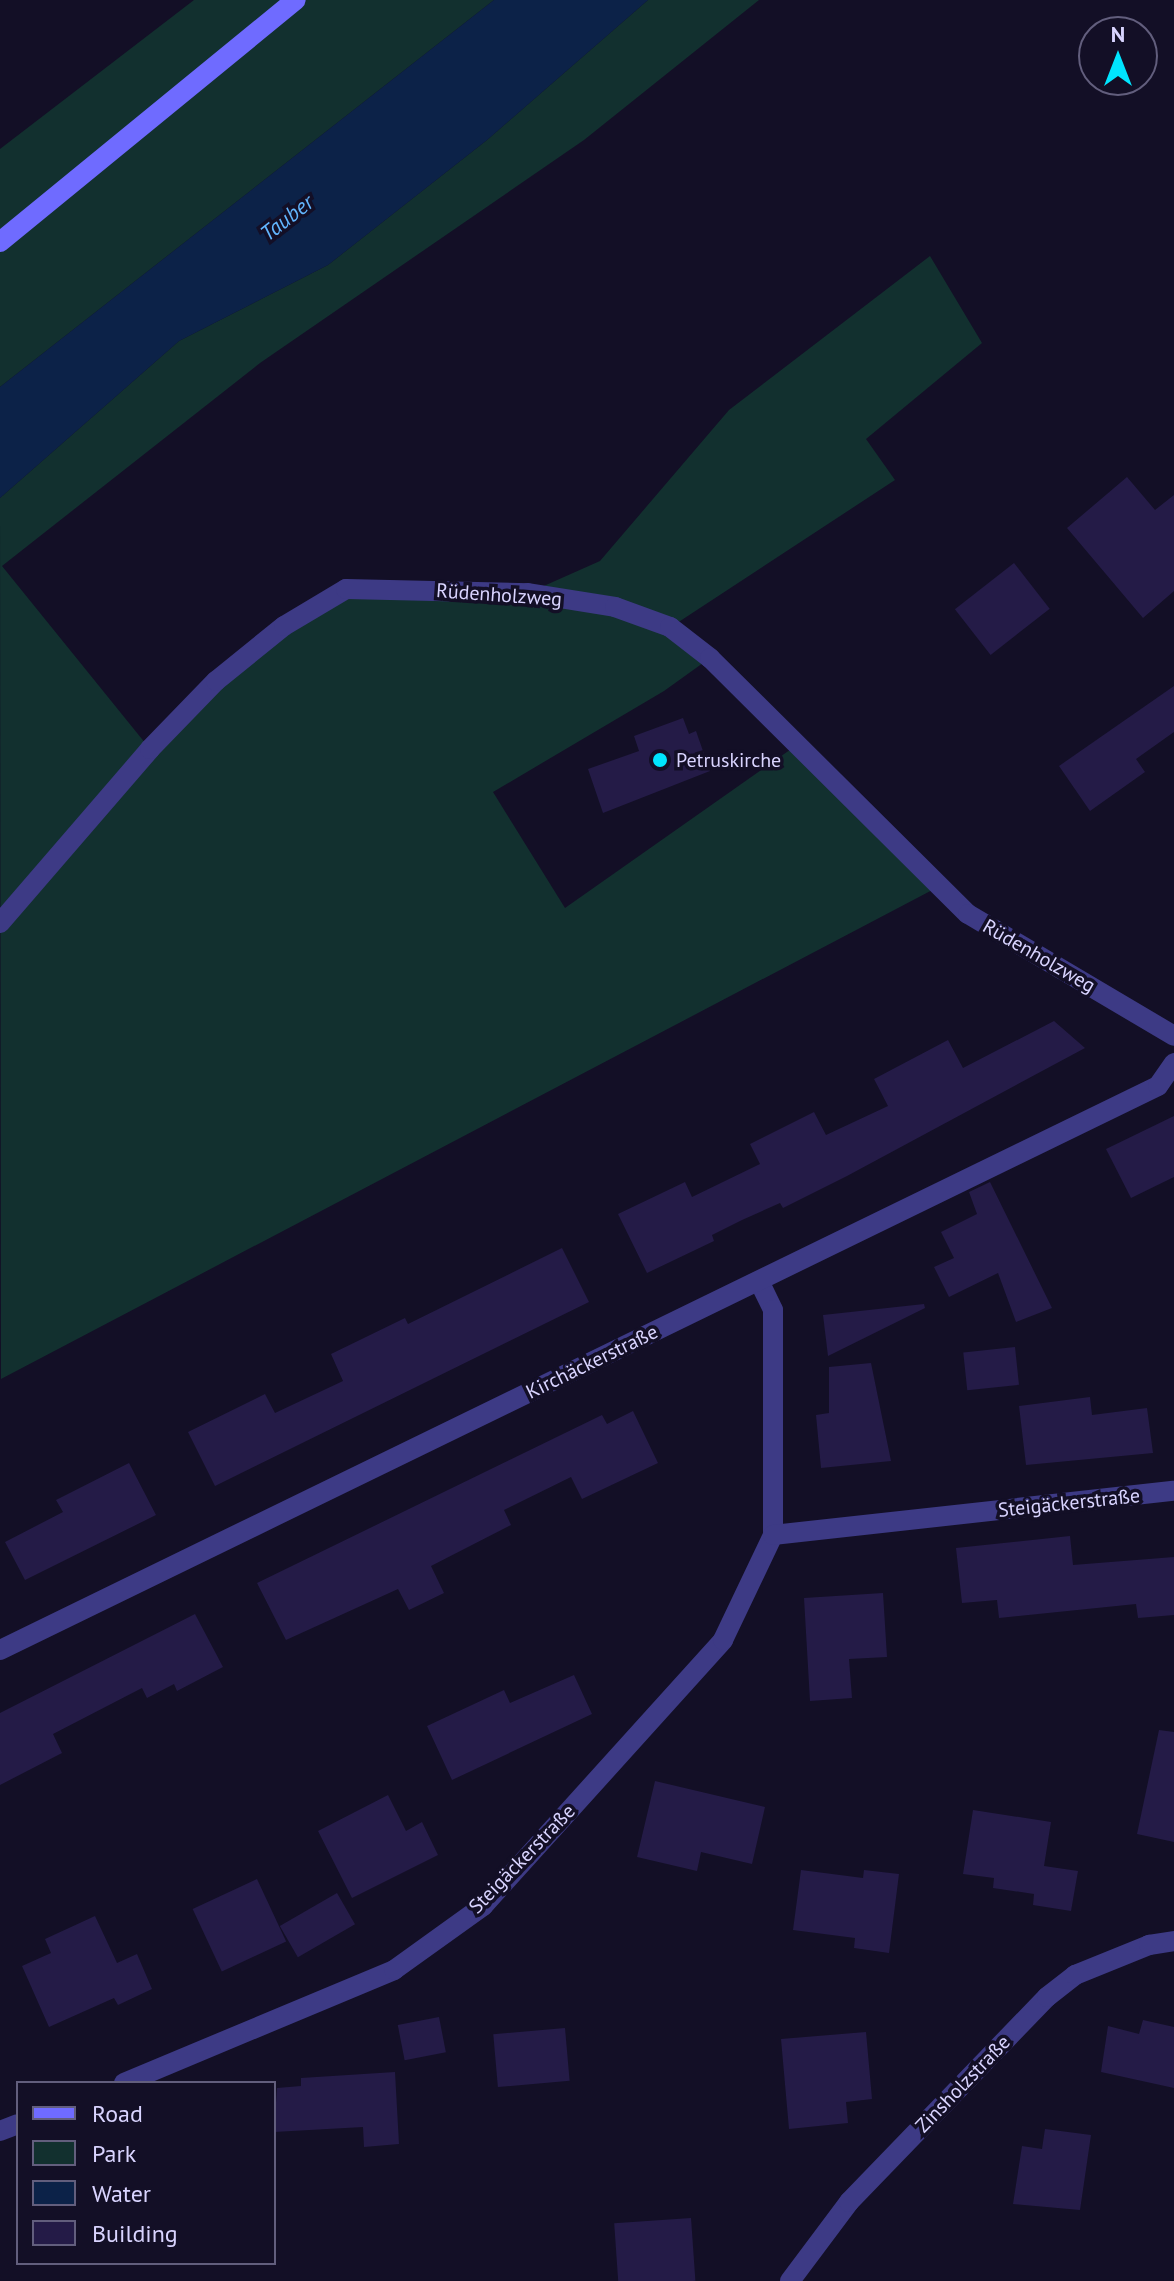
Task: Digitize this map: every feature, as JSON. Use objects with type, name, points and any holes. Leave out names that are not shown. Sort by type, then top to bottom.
[{"type":"main road","points":[[0,242],[296,0]]},
{"type":"street","name":"Rüdenholzweg","points":[[0,923],[150,749],[216,681],[284,626],[346,589],[528,593],[615,607],[670,627],[710,658],[968,914],[1174,1036]]},
{"type":"street","name":"Kirchäckerstraße","points":[[0,1650],[1158,1086],[1174,1063]]},
{"type":"street","name":"Steigäckerstraße","points":[[129,2081],[394,1970],[483,1906],[723,1640],[773,1535],[773,1310],[759,1281]]},
{"type":"street","name":"Steigäckerstraße","points":[[773,1535],[1174,1491]]},
{"type":"street","name":"Zinsholzstraße","points":[[790,2281],[849,2202],[1047,1997],[1075,1975],[1149,1945],[1174,1941]]},
{"type":"green space","points":[[194,0],[494,0],[0,387],[0,149]]},
{"type":"green space","points":[[648,0],[759,0],[584,140],[260,363],[2,566],[150,749],[216,681],[346,589],[528,593],[600,561],[729,410],[930,256],[982,343],[866,439],[895,480],[671,627],[710,658],[664,691],[493,792],[565,908],[794,747],[938,887],[1,1379],[0,498],[179,341],[328,265],[487,140]]},
{"type":"water","name":"Tauber","points":[[494,0],[648,0],[487,140],[328,265],[179,341],[0,498],[0,387]]},
{"type":"building","points":[[1127,477],[1155,510],[1174,495],[1174,591],[1143,618],[1067,528]]},
{"type":"building","points":[[1014,563],[1050,609],[991,655],[955,609]]},
{"type":"building","points":[[1174,686],[1174,732],[1136,759],[1145,772],[1090,811],[1059,766]]},
{"type":"building","name":"Petruskirche","points":[[683,718],[689,734],[696,731],[710,771],[603,813],[588,769],[639,751],[634,736]]},
{"type":"building","points":[[1054,1021],[1085,1048],[847,1176],[783,1208],[780,1203],[742,1220],[712,1235],[714,1241],[647,1273],[618,1214],[685,1182],[692,1197],[760,1164],[750,1144],[814,1112],[826,1135],[888,1106],[874,1079],[948,1040],[963,1068]]},
{"type":"building","points":[[1174,1116],[1174,1177],[1131,1198],[1106,1149]]},
{"type":"building","points":[[990,1182],[1052,1308],[1016,1322],[998,1273],[949,1297],[934,1267],[954,1258],[941,1232],[977,1214],[969,1192]]},
{"type":"building","points":[[562,1248],[589,1302],[215,1486],[188,1432],[265,1394],[275,1413],[343,1381],[331,1354],[405,1318],[408,1324]]},
{"type":"building","points":[[924,1304],[925,1308],[828,1356],[823,1315]]},
{"type":"building","points":[[1015,1347],[1019,1385],[967,1390],[963,1352]]},
{"type":"building","points":[[871,1363],[891,1461],[821,1468],[816,1415],[829,1413],[829,1367]]},
{"type":"building","points":[[1090,1397],[1092,1415],[1147,1408],[1153,1453],[1026,1465],[1019,1406]]},
{"type":"building","points":[[633,1411],[658,1463],[582,1499],[571,1477],[504,1510],[511,1525],[431,1566],[444,1593],[409,1610],[398,1589],[286,1640],[257,1583],[602,1415],[607,1424]]},
{"type":"building","points":[[129,1463],[156,1515],[25,1580],[5,1542],[63,1512],[56,1500]]},
{"type":"building","points":[[1070,1536],[1073,1565],[1174,1557],[1174,1615],[1138,1618],[1136,1604],[999,1618],[997,1600],[962,1603],[956,1548]]},
{"type":"building","points":[[883,1593],[887,1657],[849,1659],[852,1698],[810,1701],[804,1598]]},
{"type":"building","points":[[195,1614],[223,1667],[177,1691],[174,1684],[147,1698],[142,1688],[53,1734],[62,1753],[0,1785],[0,1713]]},
{"type":"building","points":[[574,1675],[592,1714],[452,1780],[427,1726],[504,1690],[510,1703]]},
{"type":"building","points":[[1159,1730],[1174,1732],[1174,1842],[1137,1834]]},
{"type":"building","points":[[655,1781],[765,1807],[752,1864],[701,1852],[697,1871],[637,1857]]},
{"type":"building","points":[[388,1795],[406,1831],[422,1822],[438,1855],[352,1898],[318,1831]]},
{"type":"building","points":[[973,1810],[1051,1822],[1044,1866],[1078,1871],[1071,1911],[1033,1905],[1034,1894],[993,1888],[994,1878],[963,1874]]},
{"type":"building","points":[[801,1870],[863,1878],[864,1870],[899,1874],[889,1953],[854,1948],[855,1938],[793,1930]]},
{"type":"building","points":[[257,1879],[286,1942],[222,1972],[193,1909]]},
{"type":"building","points":[[337,1893],[355,1924],[298,1957],[280,1926]]},
{"type":"building","points":[[95,1916],[117,1963],[137,1954],[152,1989],[118,2005],[114,1998],[49,2027],[22,1966],[51,1953],[45,1939]]},
{"type":"building","points":[[439,2017],[446,2052],[405,2060],[398,2025]]},
{"type":"building","points":[[1143,2020],[1174,2027],[1174,2088],[1101,2072],[1108,2026],[1139,2034]]},
{"type":"building","points":[[565,2028],[570,2081],[498,2087],[493,2034]]},
{"type":"building","points":[[866,2032],[872,2099],[846,2102],[848,2123],[789,2129],[781,2039]]},
{"type":"building","points":[[395,2072],[399,2144],[364,2147],[363,2127],[276,2132],[277,2088],[301,2086],[301,2078]]},
{"type":"building","points":[[1045,2129],[1091,2135],[1080,2210],[1013,2204],[1022,2146],[1042,2149]]},
{"type":"building","points":[[691,2218],[695,2281],[618,2281],[614,2223]]},
{"type":"place","name":"Petruskirche","points":[[660,760]]}]
